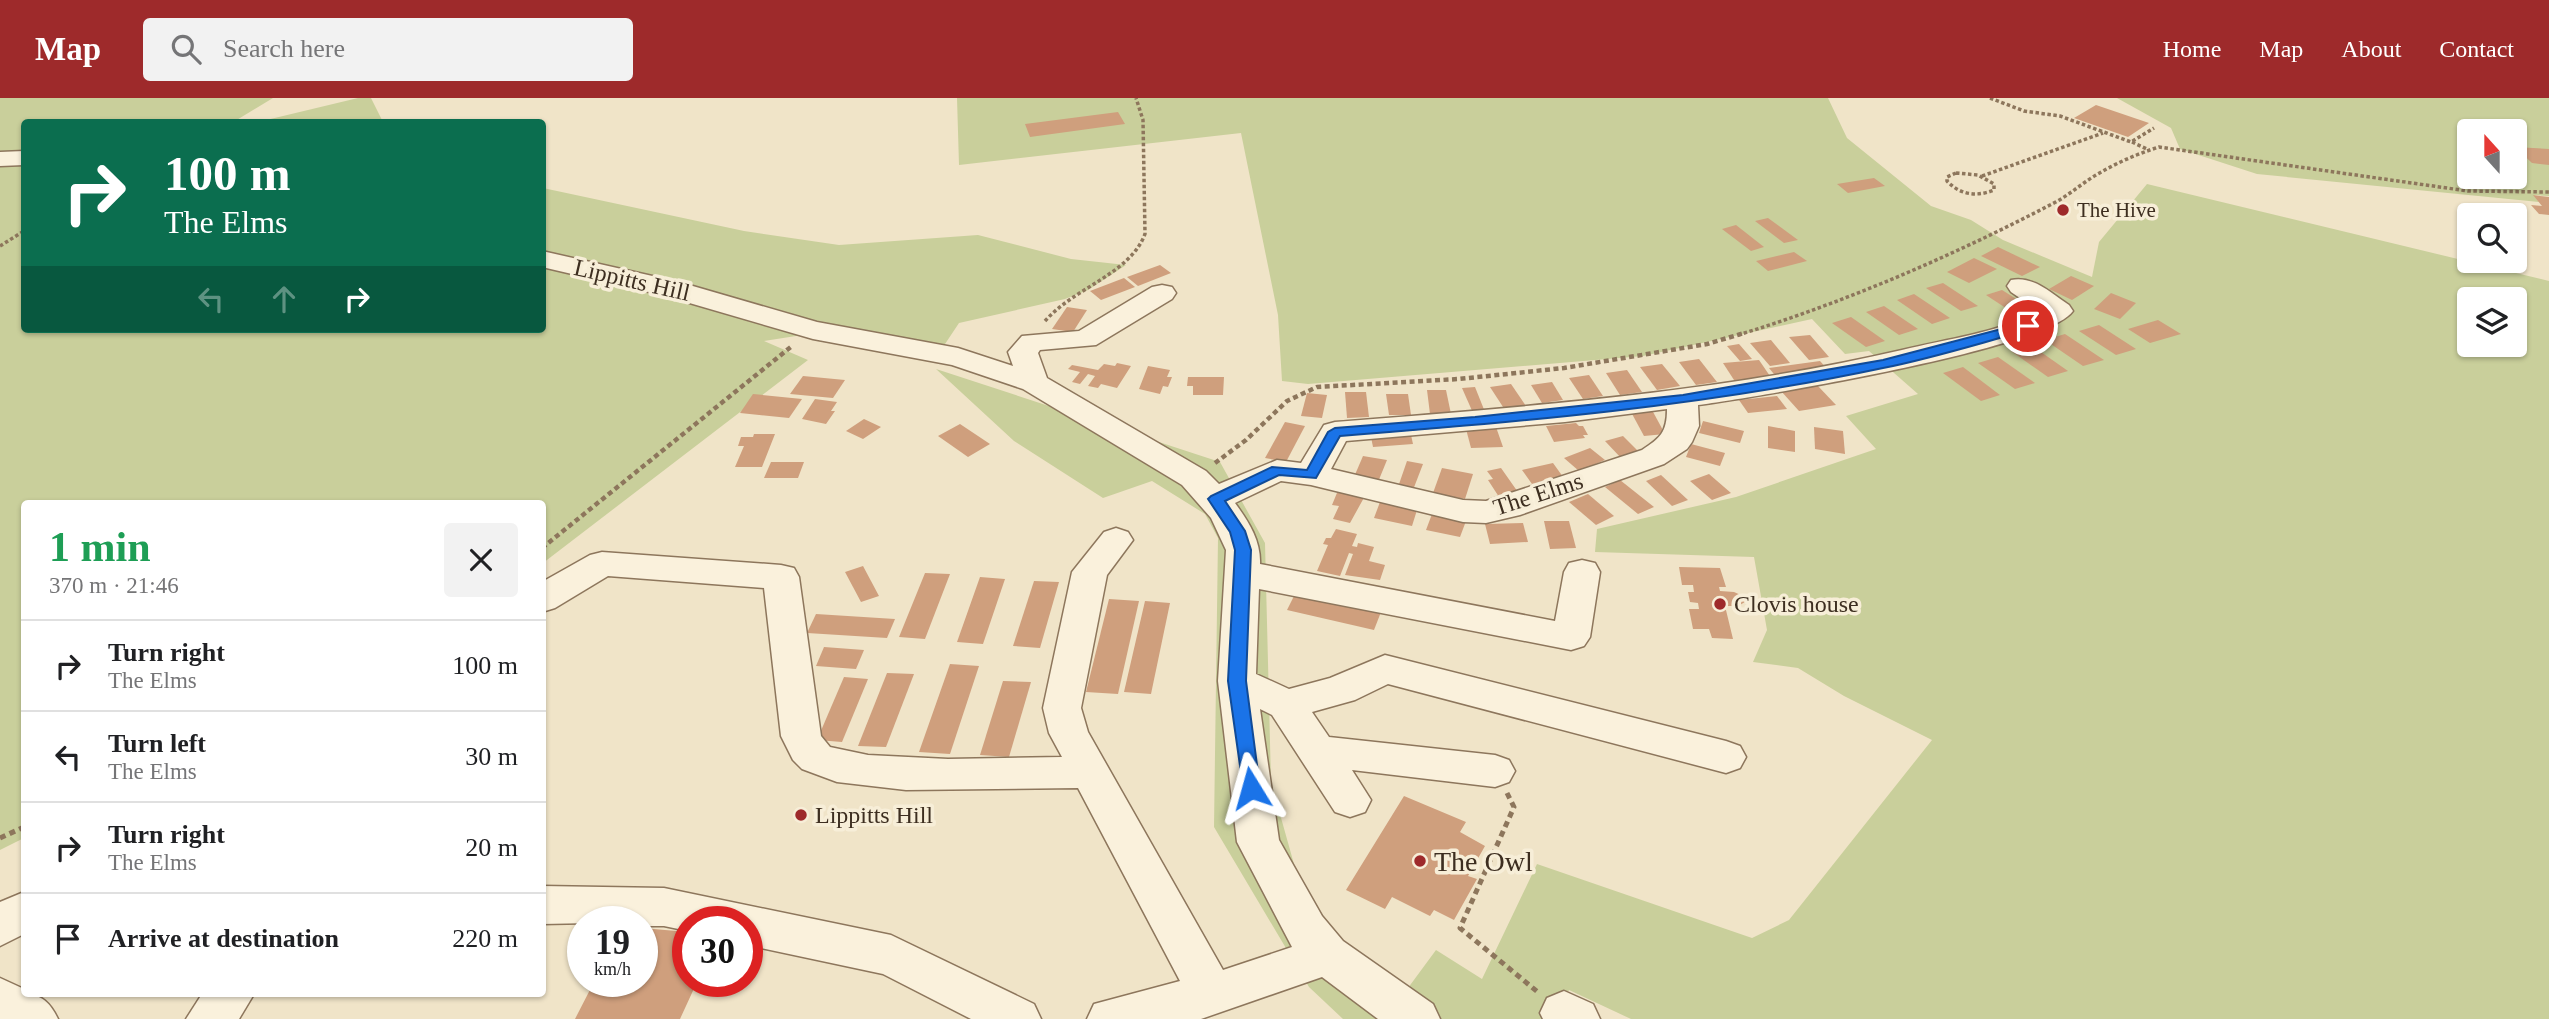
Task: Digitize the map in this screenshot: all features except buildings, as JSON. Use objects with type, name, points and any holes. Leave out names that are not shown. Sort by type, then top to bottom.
[{"type":"street","points":[[0,159],[21,158]]},
{"type":"street","name":"Lippitts Hill","points":[[546,260],[669,288],[813,330],[958,356],[1034,383],[1205,489],[1237,531],[1243,550],[1237,681],[1258,842],[1306,930],[1327,955],[1416,1019]]},
{"type":"street","points":[[1311,475],[1335,432],[1475,421],[1683,399],[1884,364],[2028,326],[2059,311],[2021,286]]},
{"type":"street","points":[[1034,383],[1023,352],[1032,342],[1086,339],[1162,293]]},
{"type":"street","name":"The Elms","points":[[1205,489],[1277,470],[1311,475],[1463,511],[1486,512],[1508,507],[1653,457],[1667,449],[1676,442],[1683,426],[1683,399]]},
{"type":"street","points":[[1116,540],[1090,572],[1062,708],[1069,733],[1212,995]]},
{"type":"street","points":[[546,597],[602,564],[781,577],[801,736],[806,748],[817,759],[848,768],[897,773],[1091,772]]},
{"type":"street","points":[[1241,573],[1571,637],[1582,572]]},
{"type":"street","points":[[1286,705],[1341,690],[1385,669],[1726,757]]},
{"type":"street","points":[[1237,681],[1286,705],[1350,800]]},
{"type":"street","points":[[1319,752],[1371,755],[1495,771]]},
{"type":"street","points":[[546,905],[672,909]]},
{"type":"street","points":[[0,926],[21,913]]},
{"type":"street","points":[[763,928],[891,955],[1017,1019]]},
{"type":"street","points":[[1111,1019],[1212,995],[1327,955]]},
{"type":"street","points":[[210,1019],[228,997]]},
{"type":"street","points":[[0,999],[34,1019]]},
{"type":"path","points":[[1032,342],[1036,331],[1060,304],[1126,265],[1142,246],[1145,234],[1143,120],[1136,98]]},
{"type":"path","points":[[1990,98],[2024,111],[2060,116],[2149,150]]},
{"type":"path","points":[[2131,142],[2154,128]]},
{"type":"path","points":[[1982,176],[1994,184],[1994,191],[1969,194],[1954,188],[1947,181],[1947,177],[1956,173],[1982,176],[2105,132]]},
{"type":"path","points":[[1205,489],[1245,441],[1289,398],[1301,391],[1317,387],[1459,379],[1564,368],[1707,344],[1777,323],[1936,260],[2055,203],[2096,175],[2159,147],[2468,191],[2549,192]]},
{"type":"path","points":[[0,246],[21,233]]},
{"type":"path","points":[[546,545],[813,330]]},
{"type":"path","points":[[1495,771],[1514,807],[1460,928],[1570,1016]]},
{"type":"path","points":[[0,838],[21,828]]},
{"type":"green space","points":[[0,98],[273,98],[238,119],[21,119],[21,333],[546,333],[546,189],[744,231],[839,245],[978,235],[1071,259],[1126,265],[1088,290],[1065,299],[959,323],[937,356],[847,328],[764,341],[808,360],[546,561],[546,500],[21,500],[21,840],[0,850]]},
{"type":"green space","points":[[358,98],[371,98],[382,119],[270,119]]},
{"type":"green space","points":[[957,98],[1828,98],[1847,138],[1931,206],[1971,220],[2003,240],[2092,277],[2099,242],[2147,184],[2457,259],[2457,273],[2516,273],[2549,281],[2549,1019],[1631,1019],[1569,990],[1554,1019],[1343,1019],[1309,987],[1214,827],[1218,538],[1205,514],[1152,481],[1103,498],[1014,441],[936,369],[1220,462],[1265,543],[1271,782],[1299,882],[1343,943],[1408,988],[1436,950],[1482,979],[1537,864],[1752,938],[1789,920],[1932,740],[1844,696],[1798,668],[1753,662],[1767,630],[1754,557],[1595,552],[1597,529],[1736,497],[1876,449],[1846,416],[1918,394],[1869,351],[1845,354],[1812,319],[1643,356],[1308,384],[1282,381],[1278,315],[1241,133],[959,165]]},
{"type":"green space","points":[[2117,98],[2549,98],[2549,196],[2534,195],[2539,202],[2257,174],[2180,149],[2171,128]]},
{"type":"place","name":"The Hive","points":[[2063,210]]},
{"type":"place","name":"Clovis house","points":[[1720,604]]},
{"type":"place","name":"Lippitts Hill","points":[[801,815]]},
{"type":"place","name":"The Owl","points":[[1420,861]]},
{"type":"route","points":[[1251,788],[1237,681],[1243,550],[1237,531],[1216,499],[1277,470],[1311,475],[1335,432],[1475,421],[1683,399],[1884,364],[2028,326]]}]
